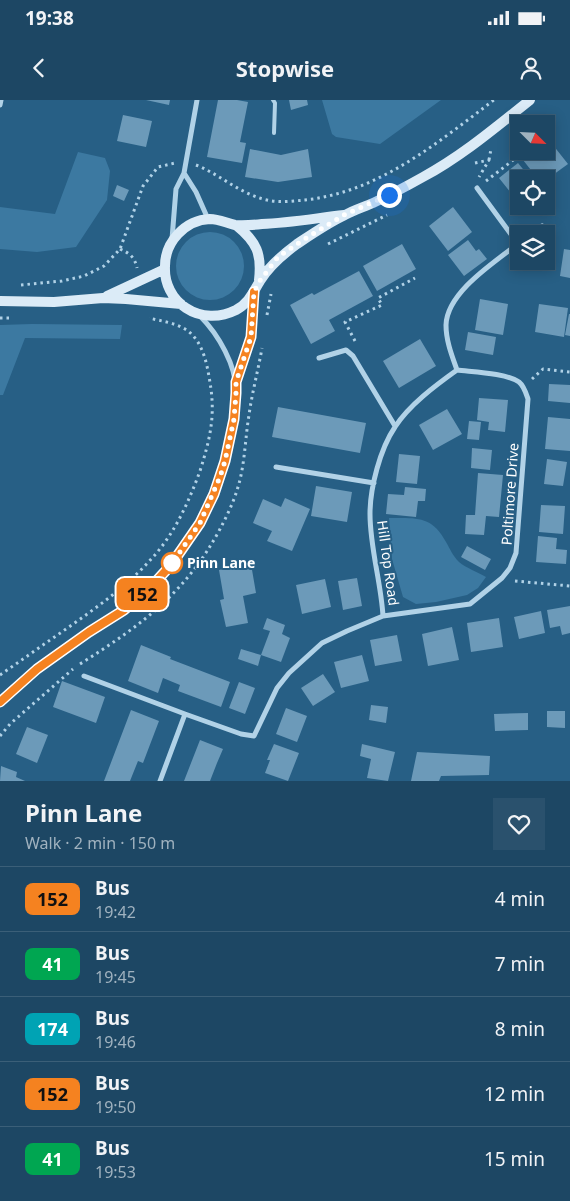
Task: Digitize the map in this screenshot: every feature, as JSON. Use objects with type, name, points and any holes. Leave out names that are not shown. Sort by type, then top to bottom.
[{"type":"main road","points":[[344,215],[300,221],[236,225],[208,219],[188,226],[172,240],[165,257],[164,269],[172,294],[181,304],[198,313],[216,316],[228,314],[243,305],[278,257],[344,215],[372,204],[424,177],[456,157],[530,100]]},
{"type":"main road","points":[[236,225],[249,236],[257,249],[261,265],[259,282]]},
{"type":"main road","points":[[103,298],[164,269]]},
{"type":"main road","points":[[0,301],[54,302],[126,298],[181,304]]},
{"type":"street","points":[[0,105],[1,100]]},
{"type":"street","points":[[172,240],[176,189],[184,173],[197,100]]},
{"type":"street","points":[[184,173],[196,192],[208,219]]},
{"type":"street","points":[[477,188],[510,232]]},
{"type":"street","points":[[510,250],[477,277],[451,306],[446,323],[447,336],[457,370],[493,374],[518,382],[523,386]]},
{"type":"street","points":[[0,702],[37,669],[124,610],[150,588],[171,565],[200,523],[214,494],[225,461],[234,419],[236,382],[251,337],[254,292]]},
{"type":"street","points":[[198,313],[211,327],[222,344],[236,382]]},
{"type":"street","points":[[319,358],[346,350],[353,356],[395,426]]},
{"type":"street","name":"Hill Top Road","points":[[384,616],[370,514],[378,465],[395,426],[423,396],[457,370]]},
{"type":"street","name":"Poltimore Drive","points":[[84,676],[241,734],[254,736],[277,688],[304,658],[322,644],[384,616],[470,604],[499,580],[510,568],[516,553],[528,399],[523,386]]},
{"type":"street","points":[[276,467],[374,483]]},
{"type":"street","points":[[160,781],[185,714]]},
{"type":"lane","points":[[273,100],[275,103],[274,133]]},
{"type":"path","points":[[196,165],[205,168],[240,190],[262,199],[270,201],[295,201],[322,198],[358,187],[427,151],[494,100]]},
{"type":"path","points":[[473,163],[489,160],[480,175],[477,188]]},
{"type":"path","points":[[477,188],[513,160]]},
{"type":"path","points":[[17,285],[62,281],[84,276],[104,266],[120,249],[144,186],[158,167],[175,163]]},
{"type":"path","points":[[346,350],[355,341],[345,322],[382,305],[378,298],[416,278]]},
{"type":"path","points":[[0,675],[112,596],[153,557],[168,538],[194,487],[210,435],[213,410],[208,364],[201,348],[189,332],[176,325],[144,316]]},
{"type":"path","points":[[0,318],[17,318]]},
{"type":"path","points":[[523,386],[543,369],[570,372]]},
{"type":"path","points":[[499,580],[570,586]]},
{"type":"shaded area","points":[[322,100],[441,100],[380,144],[336,137],[332,134]]},
{"type":"shaded area","points":[[78,152],[105,158],[110,171],[107,200],[76,247],[37,252],[0,249],[0,207],[55,214]]},
{"type":"shaded area","points":[[210,232],[223,234],[234,242],[242,253],[244,266],[242,279],[234,290],[223,298],[210,300],[197,298],[186,290],[178,279],[176,266],[178,253],[186,242],[197,234]]},
{"type":"shaded area","points":[[0,325],[122,325],[120,339],[25,338],[3,395],[0,395]]},
{"type":"shaded area","points":[[389,518],[415,518],[429,523],[441,533],[459,562],[486,577],[478,588],[467,595],[436,602],[416,604],[403,597],[392,559]]},
{"type":"building","points":[[146,100],[170,100],[169,105]]},
{"type":"building","points":[[218,100],[248,102],[240,142],[246,143],[242,163],[207,157]]},
{"type":"building","points":[[289,100],[307,100],[308,105],[291,110]]},
{"type":"building","points":[[123,115],[152,121],[146,147],[117,141]]},
{"type":"building","points":[[555,148],[568,164],[555,173],[555,170],[531,170],[523,160],[555,160]]},
{"type":"building","points":[[250,149],[281,155],[308,149],[312,177],[278,182],[245,177]]},
{"type":"building","points":[[518,163],[524,170],[510,170],[510,192],[499,178]]},
{"type":"building","points":[[117,185],[129,190],[124,201],[113,196]]},
{"type":"building","points":[[453,207],[472,232],[448,251],[429,226]]},
{"type":"building","points":[[468,240],[476,251],[479,249],[487,259],[464,276],[448,255]]},
{"type":"building","points":[[402,244],[416,269],[377,291],[363,266]]},
{"type":"building","points":[[564,249],[570,250],[570,278],[560,276]]},
{"type":"building","points":[[359,271],[373,296],[329,320],[335,331],[311,344],[290,305],[312,293],[314,295]]},
{"type":"building","points":[[480,299],[508,304],[503,335],[475,330]]},
{"type":"building","points":[[539,304],[568,308],[564,337],[535,332]]},
{"type":"building","points":[[570,314],[570,336],[565,335]]},
{"type":"building","points":[[468,332],[496,337],[493,355],[465,350]]},
{"type":"building","points":[[420,339],[436,366],[399,388],[383,361]]},
{"type":"building","points":[[549,384],[570,385],[570,403],[548,401]]},
{"type":"building","points":[[479,398],[508,400],[505,432],[488,430],[489,422],[477,420]]},
{"type":"building","points":[[278,407],[366,423],[360,453],[272,437]]},
{"type":"building","points":[[447,409],[462,434],[433,450],[419,425]]},
{"type":"building","points":[[548,417],[570,419],[570,451],[545,449]]},
{"type":"building","points":[[469,421],[481,422],[479,440],[467,439]]},
{"type":"building","points":[[472,448],[492,450],[490,470],[471,468]]},
{"type":"building","points":[[399,454],[420,456],[417,484],[396,482]]},
{"type":"building","points":[[547,459],[567,462],[563,486],[544,484]]},
{"type":"building","points":[[478,473],[503,475],[499,517],[486,516],[484,535],[465,534],[466,515],[475,515]]},
{"type":"building","points":[[316,486],[352,492],[347,522],[311,516]]},
{"type":"building","points":[[405,487],[426,489],[425,501],[418,501],[416,517],[386,514],[388,494],[404,495]]},
{"type":"building","points":[[285,498],[310,509],[292,551],[267,541],[272,531],[253,523],[263,499],[281,507]]},
{"type":"building","points":[[541,505],[565,506],[563,534],[539,532]]},
{"type":"building","points":[[538,536],[557,538],[556,549],[567,550],[566,564],[536,562]]},
{"type":"building","points":[[467,546],[491,559],[485,570],[461,557]]},
{"type":"building","points":[[251,564],[256,593],[243,596],[248,623],[226,627],[220,600],[224,599],[219,570]]},
{"type":"building","points":[[357,578],[362,606],[343,610],[338,581]]},
{"type":"building","points":[[325,579],[331,607],[302,614],[296,585]]},
{"type":"building","points":[[570,606],[570,633],[562,635],[560,626],[550,628],[547,610]]},
{"type":"building","points":[[541,611],[545,633],[519,639],[514,617]]},
{"type":"building","points":[[267,618],[285,625],[282,634],[290,638],[281,662],[261,655],[270,631],[263,629]]},
{"type":"building","points":[[499,618],[503,647],[471,652],[467,623]]},
{"type":"building","points":[[452,627],[459,660],[428,666],[422,634]]},
{"type":"building","points":[[397,635],[402,661],[375,666],[370,640]]},
{"type":"building","points":[[141,645],[171,657],[170,659],[230,682],[221,707],[178,691],[180,685],[163,678],[158,693],[128,681]]},
{"type":"building","points":[[241,649],[261,655],[258,666],[238,659]]},
{"type":"building","points":[[362,655],[369,681],[341,688],[334,662]]},
{"type":"building","points":[[323,674],[335,692],[313,706],[301,688]]},
{"type":"building","points":[[62,681],[105,697],[96,723],[53,707]]},
{"type":"building","points":[[239,682],[255,688],[245,714],[229,708]]},
{"type":"building","points":[[371,705],[388,707],[386,723],[369,720]]},
{"type":"building","points":[[286,708],[307,716],[297,742],[276,734]]},
{"type":"building","points":[[131,710],[159,721],[143,763],[138,761],[130,781],[104,781]]},
{"type":"building","points":[[547,711],[565,711],[565,728],[547,727]]},
{"type":"building","points":[[528,713],[528,730],[495,731],[494,714]]},
{"type":"building","points":[[27,727],[48,735],[37,763],[16,754]]},
{"type":"building","points":[[200,740],[223,749],[210,781],[184,781]]},
{"type":"building","points":[[274,744],[299,753],[288,781],[265,773],[270,760],[267,760]]},
{"type":"building","points":[[362,744],[395,752],[388,781],[367,778],[371,759],[360,756]]},
{"type":"building","points":[[417,752],[490,756],[489,775],[441,776],[439,781],[411,781]]},
{"type":"building","points":[[1,766],[17,772],[16,777],[25,781],[0,781]]},
{"type":"bus line","name":"152","points":[[0,702],[37,669],[124,610],[150,588],[171,565],[200,523],[214,494],[225,461],[234,419],[236,382],[251,337],[254,292]]},
{"type":"place","name":"Pinn Lane","points":[[172,563]]},
{"type":"route","points":[[172,563],[171,565],[200,523],[214,494],[225,461],[234,419],[236,382],[251,337],[254,292],[259,282],[278,257],[303,240],[344,215],[389,195]]}]
